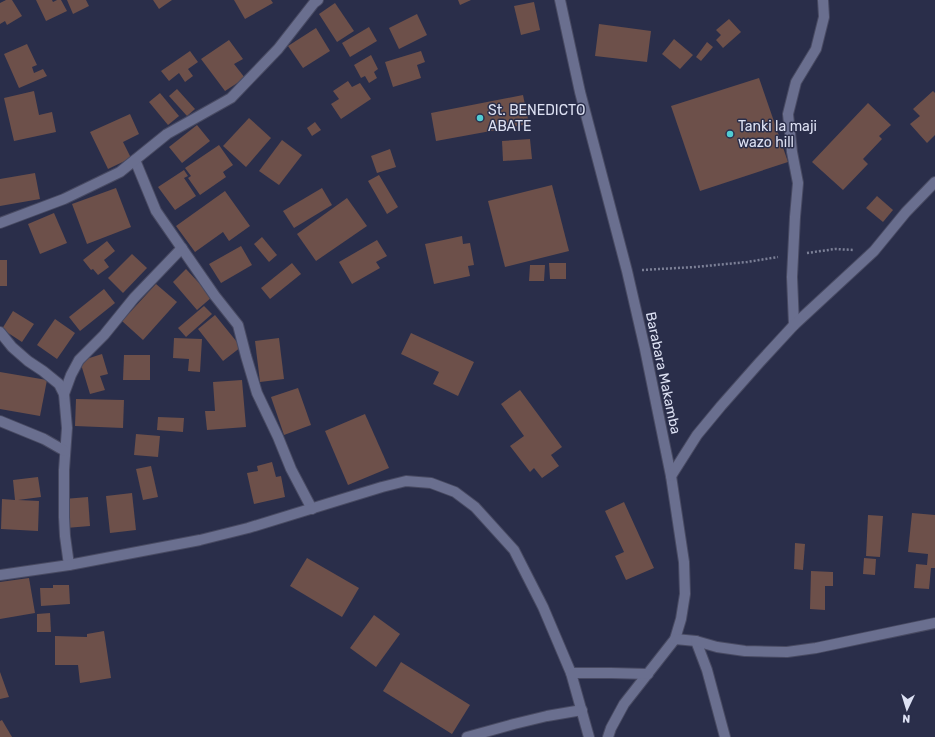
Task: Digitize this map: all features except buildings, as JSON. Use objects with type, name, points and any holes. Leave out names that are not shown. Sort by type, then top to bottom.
[{"type":"street","points":[[0,223],[64,199],[120,172],[167,134],[231,98],[278,49],[314,3],[318,0]]},
{"type":"street","name":"Barabara Makamba","points":[[560,0],[580,92],[627,271],[645,349],[671,476],[684,562],[685,594],[681,619],[675,639],[624,704],[611,728],[608,737]]},
{"type":"street","points":[[794,325],[792,277],[798,183],[792,152],[788,114],[796,82],[816,49],[824,17],[823,0]]},
{"type":"street","points":[[135,160],[156,211],[215,296],[238,325],[257,393],[278,437],[291,469],[312,509]]},
{"type":"street","points":[[671,476],[697,435],[759,363],[794,325],[874,251],[906,212],[935,182]]},
{"type":"street","points":[[64,394],[71,375],[79,360],[104,335],[134,298],[182,248]]},
{"type":"street","points":[[0,332],[12,347],[59,384],[64,394],[67,428],[64,470],[64,517],[69,565]]},
{"type":"street","points":[[0,421],[44,439],[65,451]]},
{"type":"street","points":[[0,575],[69,565],[200,540],[248,528],[406,481],[431,483],[455,492],[475,507],[514,550],[543,607],[571,673],[589,737]]},
{"type":"street","points":[[675,639],[696,641],[717,647],[745,651],[787,652],[823,647],[935,624]]},
{"type":"street","points":[[696,641],[707,670],[725,737]]},
{"type":"street","points":[[571,673],[648,674]]},
{"type":"street","points":[[468,737],[541,717],[582,710]]},
{"type":"path","points":[[627,271],[732,264],[835,249],[874,251]]},
{"type":"place","name":"St. BENEDICTO ABATE","points":[[480,118]]},
{"type":"place","name":"Tanki la maji wazo hill","points":[[730,134]]}]
